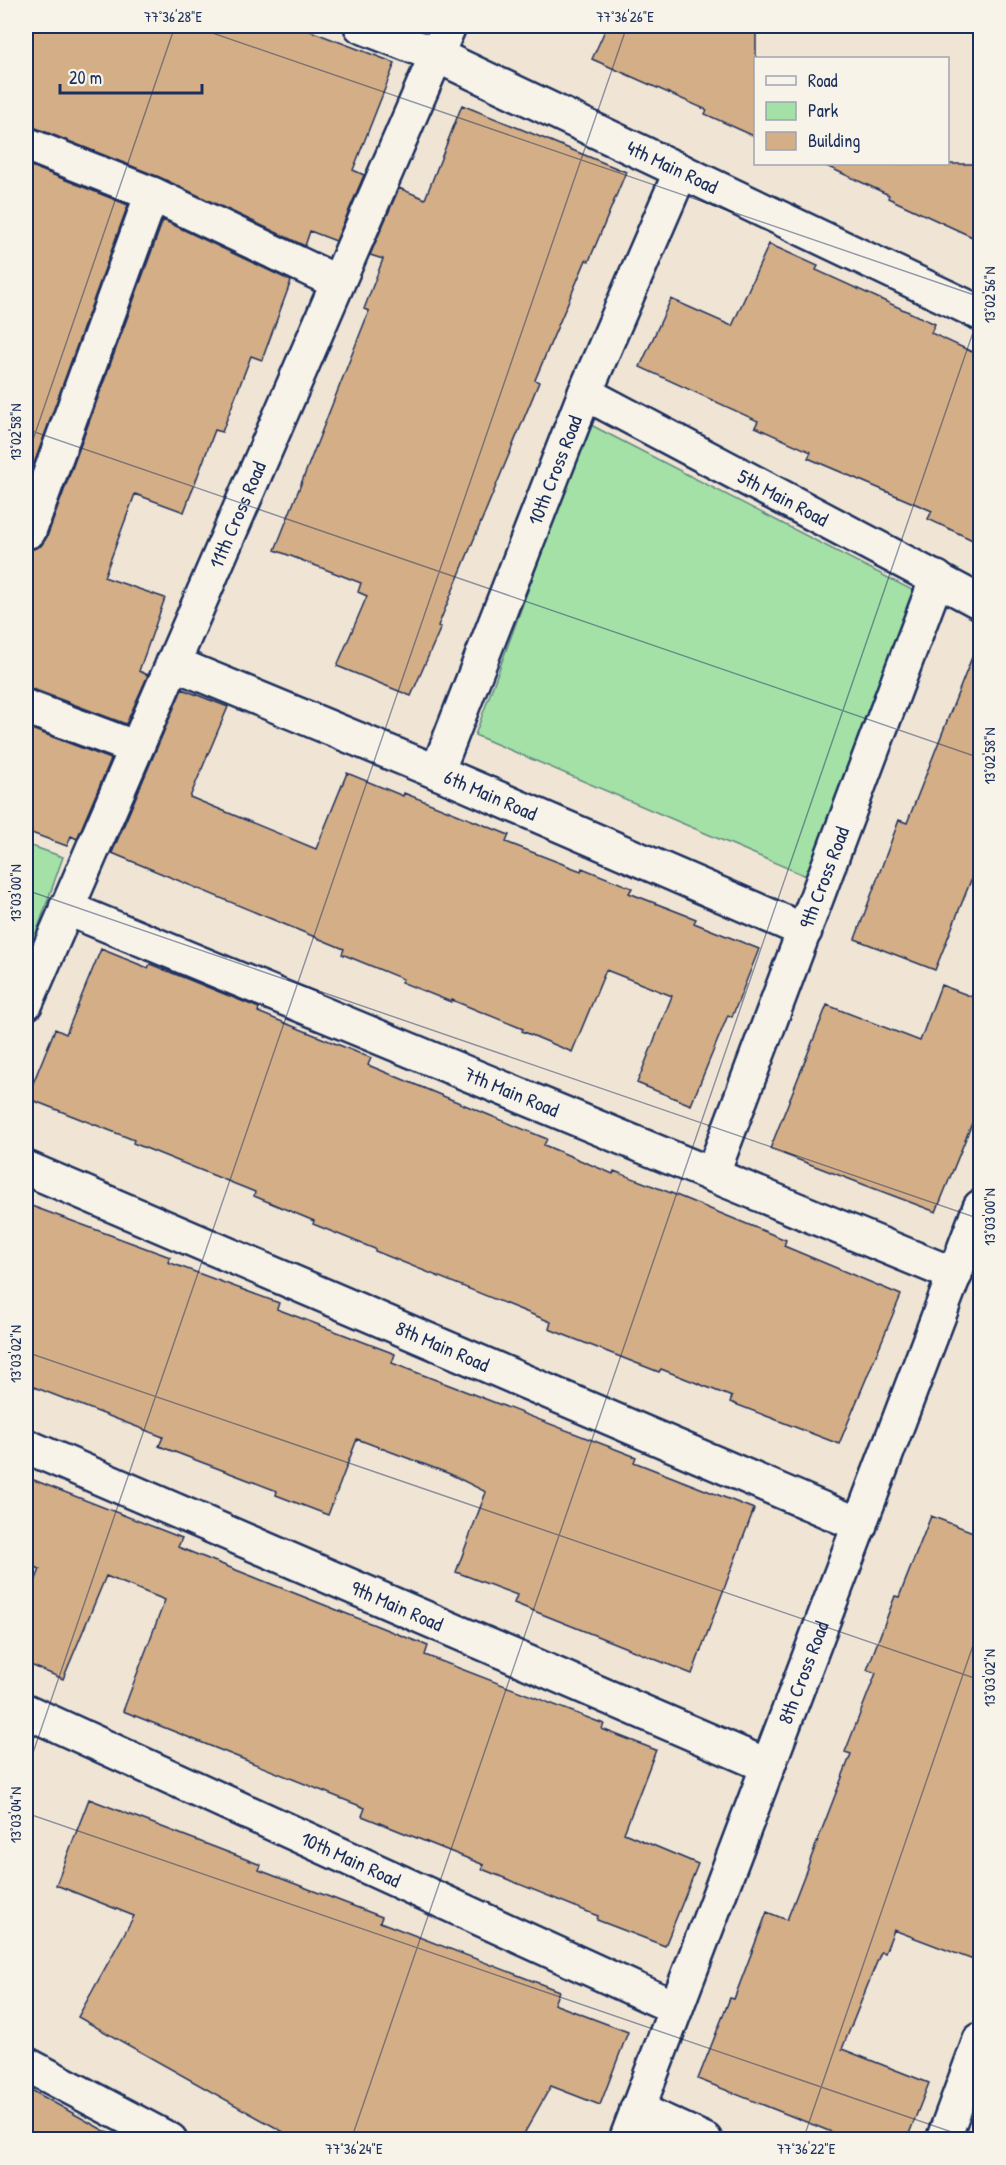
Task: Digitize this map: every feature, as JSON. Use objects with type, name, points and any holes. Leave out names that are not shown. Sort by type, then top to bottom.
[{"type":"street","name":"4th Main Road","points":[[361,26],[436,55],[981,313]]},
{"type":"street","name":"11th Cross Road","points":[[26,1003],[449,26]]},
{"type":"street","points":[[26,144],[152,194],[337,282]]},
{"type":"street","name":"10th Cross Road","points":[[437,772],[585,393],[681,171]]},
{"type":"street","points":[[29,531],[152,194]]},
{"type":"street","name":"5th Main Road","points":[[585,393],[981,602]]},
{"type":"street","name":"9th Cross Road","points":[[712,1175],[937,578]]},
{"type":"street","name":"6th Main Road","points":[[173,663],[437,772],[804,931]]},
{"type":"street","points":[[26,707],[136,748]]},
{"type":"street","name":"7th Main Road","points":[[66,908],[955,1275]]},
{"type":"street","name":"8th Main Road","points":[[26,1168],[860,1525]]},
{"type":"street","name":"8th Cross Road","points":[[626,2139],[981,1207]]},
{"type":"street","name":"9th Main Road","points":[[26,1446],[768,1766]]},
{"type":"street","name":"10th Main Road","points":[[26,1711],[676,2008]]},
{"type":"street","points":[[943,2139],[981,2040]]},
{"type":"street","points":[[26,2064],[170,2139]]},
{"type":"street","points":[[638,2109],[705,2139]]},
{"type":"green space","points":[[589,424],[916,592],[806,876],[475,735]]},
{"type":"green space","points":[[26,844],[63,857],[26,962]]},
{"type":"building","points":[[26,26],[297,26],[395,63],[353,170],[364,175],[336,241],[310,231],[305,246],[159,177],[26,126]]},
{"type":"building","points":[[607,26],[756,26],[754,136],[705,114],[707,110],[592,59]]},
{"type":"building","points":[[462,105],[626,172],[535,380],[539,382],[411,696],[337,666],[367,596],[358,592],[361,583],[275,550],[369,311],[364,309],[383,259],[370,255],[399,188],[425,199]]},
{"type":"building","points":[[26,164],[128,205],[26,486]]},
{"type":"building","points":[[981,164],[981,241],[888,198],[889,195],[824,165]]},
{"type":"building","points":[[163,220],[291,281],[262,360],[251,356],[222,432],[215,430],[184,512],[135,494],[104,577],[165,598],[139,671],[148,675],[126,724],[33,689],[26,689],[26,549],[41,546],[47,537]]},
{"type":"building","points":[[769,244],[818,266],[816,270],[935,324],[931,333],[981,356],[981,544],[928,519],[932,511],[808,458],[811,452],[755,427],[758,421],[640,367],[671,299],[732,326]]},
{"type":"building","points":[[978,642],[981,643],[981,855],[935,970],[855,939],[899,820],[907,823]]},
{"type":"building","points":[[182,689],[228,707],[190,797],[316,849],[347,773],[509,835],[506,842],[632,888],[629,893],[696,919],[694,923],[759,949],[732,1017],[728,1015],[691,1105],[637,1083],[672,996],[606,970],[572,1052],[522,1031],[523,1029],[401,982],[403,979],[342,954],[344,949],[112,853]]},
{"type":"building","points":[[26,727],[111,759],[77,839],[71,836],[67,846],[26,831]]},
{"type":"building","points":[[101,949],[148,968],[150,964],[259,1008],[258,1012],[371,1058],[368,1065],[547,1139],[544,1145],[786,1240],[784,1246],[901,1295],[839,1444],[730,1402],[732,1397],[661,1369],[659,1372],[549,1329],[551,1322],[375,1251],[375,1249],[313,1224],[314,1221],[254,1196],[255,1192],[133,1143],[134,1140],[27,1098],[55,1029],[66,1034]]},
{"type":"building","points":[[941,985],[981,1000],[981,1101],[936,1212],[770,1149],[827,1005],[920,1041]]},
{"type":"building","points":[[26,1204],[170,1257],[168,1262],[279,1303],[277,1309],[395,1354],[392,1363],[636,1457],[634,1462],[754,1509],[692,1674],[514,1603],[517,1595],[456,1572],[486,1492],[450,1474],[357,1439],[328,1515],[276,1495],[277,1491],[159,1446],[163,1437],[26,1384]]},
{"type":"building","points":[[26,1477],[182,1538],[178,1547],[428,1646],[425,1655],[604,1724],[602,1729],[656,1750],[624,1833],[698,1864],[665,1946],[597,1920],[598,1916],[482,1869],[484,1865],[362,1816],[365,1808],[123,1711],[165,1600],[106,1576],[63,1679],[26,1663],[26,1605],[40,1569],[26,1564]]},
{"type":"building","points":[[931,1516],[981,1535],[981,1963],[894,1930],[885,1953],[881,1952],[842,2049],[929,2083],[907,2139],[849,2139],[698,2079],[730,1998],[734,1999],[767,1912],[787,1920],[851,1754],[845,1752],[876,1673],[867,1670],[895,1596],[899,1597]]},
{"type":"building","points":[[89,1799],[261,1865],[259,1870],[382,1917],[380,1922],[559,1991],[554,2004],[628,2032],[600,2105],[551,2086],[521,2139],[296,2139],[78,2017],[134,1916],[56,1885]]},
{"type":"building","points":[[26,2087],[119,2139],[26,2139]]}]
